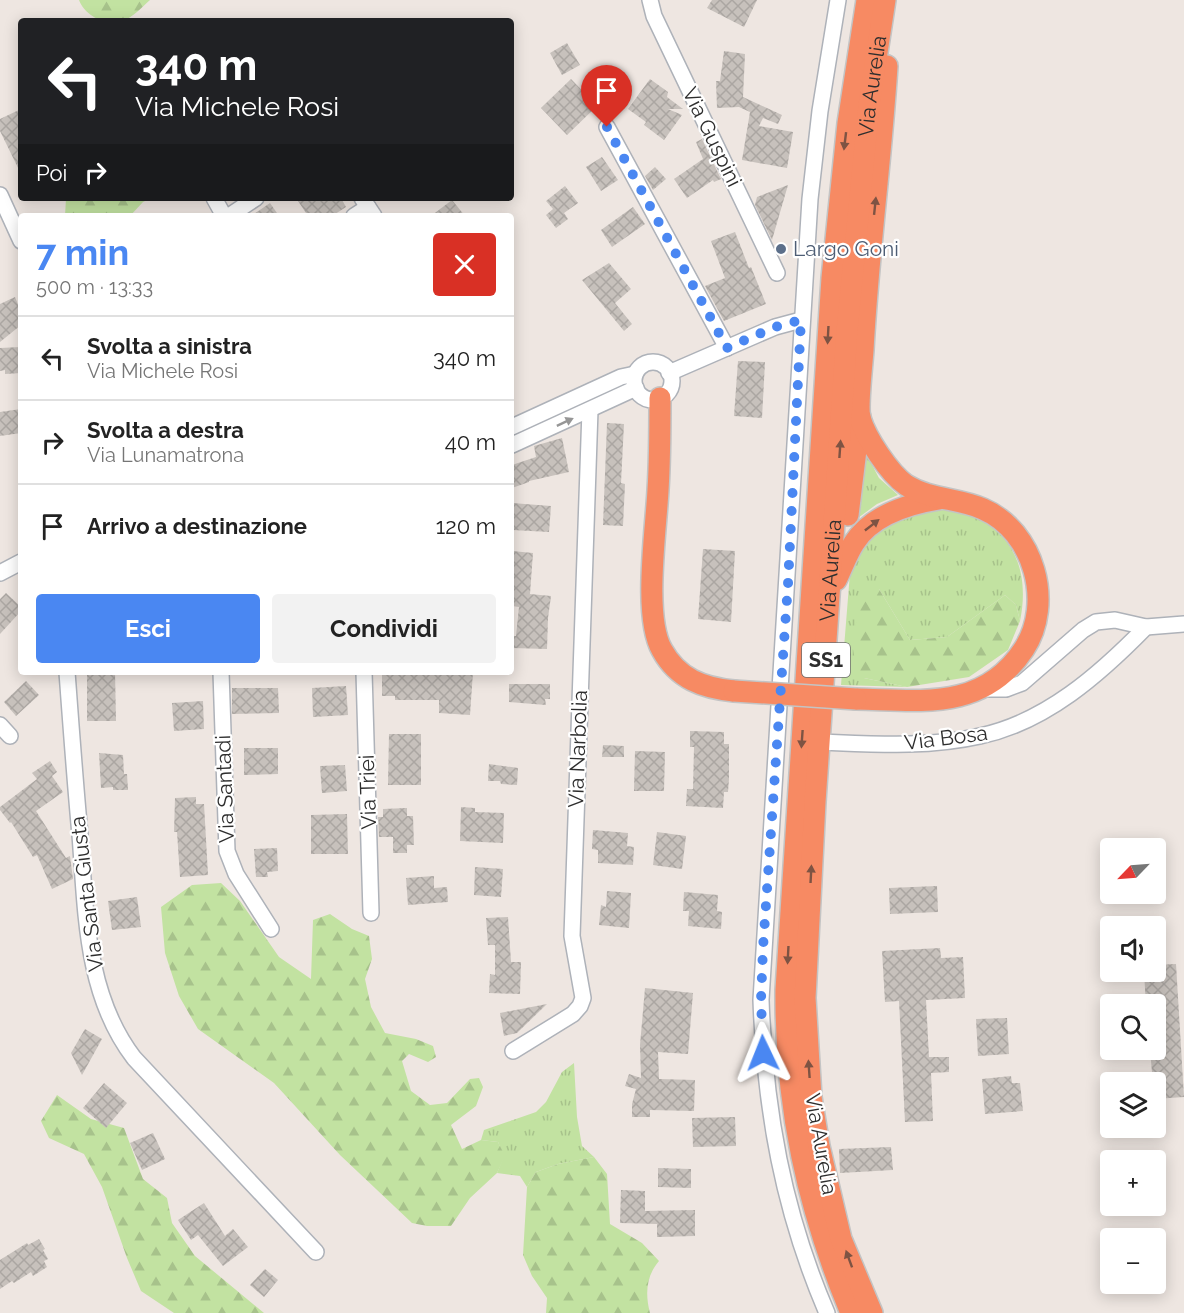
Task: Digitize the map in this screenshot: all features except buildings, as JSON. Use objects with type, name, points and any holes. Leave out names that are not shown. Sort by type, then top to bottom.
[{"type":"highway","name":"Via Aurelia","points":[[851,1313],[825,1245],[801,1159],[789,1075],[786,1001],[832,278],[848,123],[867,0]]},
{"type":"highway","name":"Via Aurelia","points":[[872,1313],[852,1269],[837,1224],[819,1146],[810,1080],[805,998],[847,331],[862,165],[872,80],[885,0]]},
{"type":"highway","points":[[831,592],[848,515],[860,417],[867,286],[892,0]]},
{"type":"highway","points":[[660,398],[660,457],[652,603],[654,630],[662,650],[683,675],[701,685],[734,691],[856,699],[946,700],[978,689],[1014,662],[1029,640],[1036,615],[1037,587],[1026,549],[1003,521],[983,509],[940,499],[914,489],[890,471],[860,417]]},
{"type":"highway","points":[[831,592],[853,544],[869,526],[878,519],[910,505],[940,499]]},
{"type":"street","name":"Via Guspini","points":[[650,0],[654,15],[777,273]]},
{"type":"street","points":[[827,1313],[796,1235],[781,1175],[767,1095],[761,1000],[810,199],[817,109],[831,22],[838,0]]},
{"type":"street","points":[[607,127],[727,348]]},
{"type":"street","points":[[0,195],[18,234]]},
{"type":"street","points":[[234,213],[252,201]]},
{"type":"street","points":[[669,373],[775,327],[801,320]]},
{"type":"street","points":[[649,362],[661,364],[669,373],[671,385],[669,390],[660,398],[643,397],[635,381],[638,369],[649,362]]},
{"type":"street","points":[[514,423],[621,377],[635,381]]},
{"type":"street","points":[[514,444],[590,410],[635,381]]},
{"type":"street","name":"Via Narbolia","points":[[513,1051],[573,1014],[583,998],[572,936],[590,410]]},
{"type":"street","points":[[0,573],[18,564]]},
{"type":"street","name":"Via Bosa","points":[[978,689],[1006,689],[1022,683],[1096,621],[1115,620],[1146,627],[1184,624]]},
{"type":"street","name":"Via Bosa","points":[[820,742],[897,744],[932,742],[971,738],[999,731],[1030,717],[1071,693],[1116,657],[1146,627]]},
{"type":"street","name":"Via Santa Giusta","points":[[67,675],[88,931],[96,978],[111,1020],[119,1037],[134,1058],[316,1252]]},
{"type":"street","name":"Via Santadi","points":[[221,675],[227,851],[236,874],[271,930]]},
{"type":"street","name":"Via Triei","points":[[364,675],[371,913]]},
{"type":"green space","points":[[79,0],[150,0],[128,18],[96,18],[82,6]]},
{"type":"green space","points":[[66,201],[145,201],[133,213],[65,213]]},
{"type":"green space","points":[[863,448],[879,478],[898,495],[877,504],[858,518]]},
{"type":"green space","points":[[919,508],[968,514],[989,525],[1001,535],[1017,560],[1021,574],[1023,589],[1020,621],[1016,605],[1005,595],[947,637],[910,640],[879,589],[864,678],[907,687],[841,685],[850,573],[863,536]]},
{"type":"green space","points":[[879,589],[910,640],[947,637],[1005,595],[1016,605],[1020,621],[1008,650],[969,677],[907,687],[864,678],[857,673],[852,643],[862,594]]},
{"type":"green space","points":[[221,883],[240,901],[279,957],[311,979],[313,920],[330,914],[352,929],[369,936],[372,959],[365,979],[371,1007],[385,1033],[416,1039],[433,1046],[436,1057],[428,1062],[409,1054],[402,1061],[411,1091],[430,1105],[447,1103],[470,1079],[479,1078],[483,1087],[476,1106],[451,1125],[462,1149],[481,1140],[498,1142],[505,1156],[497,1173],[470,1198],[451,1226],[427,1226],[412,1223],[340,1155],[274,1083],[198,1029],[179,996],[165,953],[161,907],[192,885]]},
{"type":"green space","points":[[574,1063],[577,1117],[582,1146],[594,1157],[558,1164],[536,1172],[527,1187],[520,1176],[497,1173],[504,1156],[498,1142],[481,1140],[484,1130],[536,1112],[546,1102],[562,1072]]},
{"type":"green space","points":[[57,1095],[91,1119],[124,1128],[143,1179],[167,1198],[172,1223],[195,1256],[264,1313],[174,1313],[141,1291],[102,1187],[84,1154],[49,1138],[41,1121]]},
{"type":"green space","points":[[594,1157],[607,1174],[610,1224],[642,1243],[659,1261],[649,1279],[647,1299],[650,1313],[546,1313],[547,1298],[532,1276],[523,1255],[527,1187],[536,1172],[558,1164]]},
{"type":"place","name":"Largo Goni","points":[[781,249]]},
{"type":"route","points":[[607,127],[727,348],[775,327],[801,320],[788,584],[763,948],[761,1000],[763,1053]]}]
